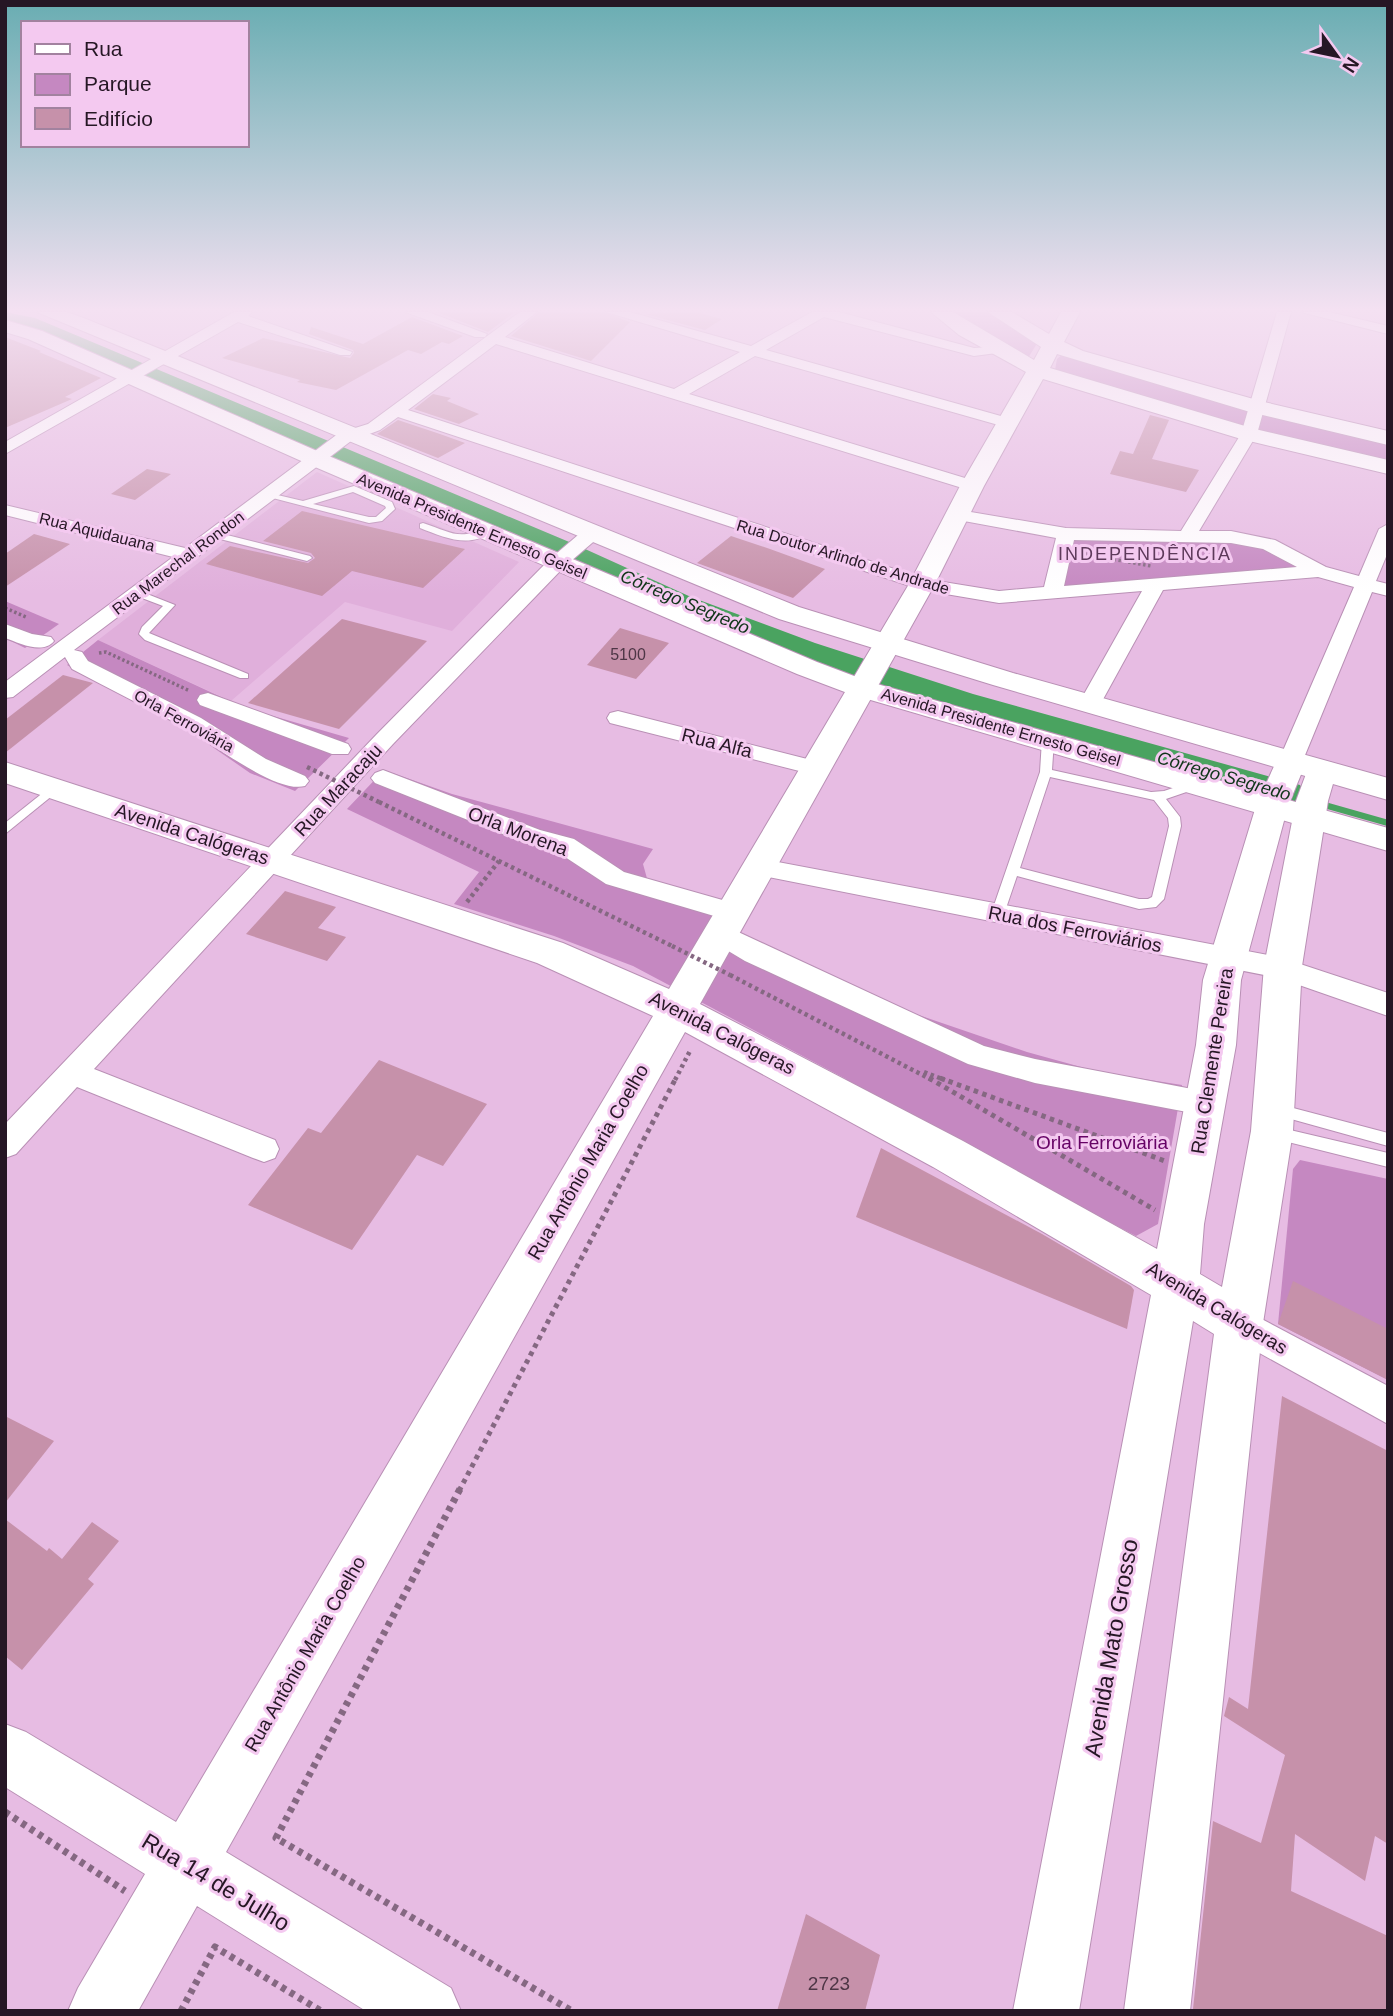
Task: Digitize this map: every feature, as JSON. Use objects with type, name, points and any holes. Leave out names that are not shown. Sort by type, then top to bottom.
[{"type":"main road","name":"Avenida Presidente Ernesto Geisel","points":[[206,406],[486,532],[560,560],[758,649],[873,665],[1090,703],[1298,787],[1388,840]]},
{"type":"main road","name":"Avenida Presidente Ernesto Geisel","points":[[275,406],[589,536],[789,613],[873,665],[1048,740],[1198,783],[1388,789]]},
{"type":"main road","name":"Rua Antônio Maria Coelho","points":[[102,2011],[184,1863],[686,1024],[727,940],[757,867],[922,584],[972,486],[1019,406]]},
{"type":"main road","points":[[1156,406],[1250,434],[1388,467]]},
{"type":"main road","points":[[1255,406],[1388,438]]},
{"type":"main road","name":"Avenida Calógeras","points":[[5,772],[550,953],[686,1024],[984,1172],[1239,1323]]},
{"type":"main road","name":"Rua Clemente Pereira","points":[[1176,1284],[1182,1224],[1208,1104],[1222,980],[1298,787]]},
{"type":"main road","name":"Rua Clemente Pereira","points":[[1239,1323],[1273,1121],[1298,787]]},
{"type":"main road","name":"Avenida Mato Grosso","points":[[1046,2011],[1176,1284]]},
{"type":"main road","points":[[1157,2011],[1239,1323]]},
{"type":"main road","name":"Rua 14 de Julho","points":[[5,1753],[428,2011]]},
{"type":"street","points":[[5,449],[80,406]]},
{"type":"street","name":"Rua Marechal Rondon","points":[[348,436],[353,427],[384,406]]},
{"type":"street","name":"Rua Marechal Rondon","points":[[5,692],[320,456],[348,436],[374,427],[402,406]]},
{"type":"street","points":[[711,406],[972,486]]},
{"type":"street","points":[[948,406],[1009,423]]},
{"type":"street","points":[[1187,535],[1250,434],[1258,407]]},
{"type":"street","name":"Rua Doutor Arlindo de Andrade","points":[[396,411],[922,584],[999,597],[1053,593],[1154,576],[1319,571],[1388,590]]},
{"type":"street","name":"Rua Aquidauana","points":[[5,510],[189,555]]},
{"type":"street","points":[[959,515],[1065,542],[1187,535],[1231,537],[1268,544],[1319,571]]},
{"type":"street","name":"Rua Clemente Pereira","points":[[1298,787],[1365,584],[1388,529]]},
{"type":"street","name":"Rua Maracaju","points":[[5,1145],[385,739],[560,560],[589,536]]},
{"type":"street","points":[[1053,593],[1065,542]]},
{"type":"street","points":[[1090,703],[1154,576]]},
{"type":"street","points":[[5,630],[28,640],[44,641]]},
{"type":"street","name":"Orla Ferroviária","points":[[75,656],[79,665],[193,723],[258,764],[302,774]]},
{"type":"street","name":"Orla Ferroviária","points":[[208,700],[340,749]]},
{"type":"street","name":"Rua Alfa","points":[[618,718],[816,768]]},
{"type":"street","name":"Orla Morena","points":[[381,790],[565,845],[615,878],[727,940]]},
{"type":"street","name":"Rua dos Ferroviários","points":[[757,867],[1307,972],[1388,1005]]},
{"type":"street","points":[[727,940],[978,1056],[1035,1071],[1208,1104]]},
{"type":"street","points":[[73,1073],[264,1149]]},
{"type":"street","name":"Avenida Calógeras","points":[[1239,1323],[1388,1406]]},
{"type":"lane","points":[[269,496],[369,520],[379,519],[391,509],[390,504],[354,489],[304,504]]},
{"type":"lane","points":[[423,526],[471,540],[486,532]]},
{"type":"lane","points":[[215,535],[307,558]]},
{"type":"lane","points":[[137,593],[170,605],[146,629],[144,634],[149,638],[244,676]]},
{"type":"lane","points":[[998,914],[1046,772],[1048,740]]},
{"type":"lane","points":[[1046,772],[1158,797],[1198,783]]},
{"type":"lane","points":[[5,830],[54,788]]},
{"type":"lane","points":[[1013,871],[1139,904],[1151,904],[1158,899],[1175,826],[1174,817],[1158,797]]},
{"type":"lane","points":[[1273,1121],[1388,1140]]},
{"type":"lane","points":[[1273,1121],[1388,1160]]},
{"type":"path","points":[[1065,542],[1154,576]]},
{"type":"path","points":[[302,774],[381,790],[499,861],[672,946],[727,940],[907,1065],[1182,1224]]},
{"type":"path","points":[[452,921],[499,861]]},
{"type":"path","points":[[572,2011],[276,1838],[686,1024]]},
{"type":"path","points":[[907,1065],[1165,1161]]},
{"type":"path","points":[[5,1812],[130,1894]]},
{"type":"path","points":[[181,2011],[215,1947],[321,2011]]},
{"type":"shaded area","points":[[317,472],[519,562],[452,631],[345,602],[231,701],[98,640]]},
{"type":"green space","points":[[1175,406],[1262,406],[1388,440],[1388,464]]},
{"type":"green space","points":[[1066,534],[1268,544],[1319,571],[1053,593]]},
{"type":"green space","points":[[5,601],[59,624],[25,648],[5,638]]},
{"type":"green space","points":[[98,640],[245,708],[349,738],[295,791],[250,773],[175,721],[67,665]]},
{"type":"green space","name":"Orla Ferroviária","points":[[384,770],[452,794],[653,849],[643,864],[648,882],[697,898],[756,949],[857,994],[1027,1052],[1099,1072],[1182,1085],[1158,1224],[1136,1236],[848,1086],[846,1079],[633,966],[554,936],[454,904],[479,872],[347,809]]},
{"type":"green space","points":[[1300,1160],[1388,1179],[1388,1380],[1278,1324],[1293,1169]]},
{"type":"building","points":[[5,406],[56,406],[5,428]]},
{"type":"building","points":[[418,406],[460,406],[479,414],[459,424],[414,409]]},
{"type":"building","points":[[1150,415],[1169,420],[1152,459],[1199,470],[1186,492],[1110,474],[1120,451],[1133,454]]},
{"type":"building","points":[[398,420],[465,443],[438,458],[377,434]]},
{"type":"building","points":[[147,469],[171,474],[135,500],[111,494]]},
{"type":"building","points":[[302,511],[465,549],[423,588],[352,571],[322,596],[206,564],[230,546],[308,563],[315,558],[311,553],[263,541]]},
{"type":"building","points":[[34,534],[70,544],[5,587],[5,554]]},
{"type":"building","points":[[731,536],[825,569],[793,598],[697,563]]},
{"type":"building","points":[[342,619],[427,641],[339,729],[248,703]]},
{"type":"building","points":[[620,628],[669,643],[636,679],[587,665]]},
{"type":"building","points":[[63,675],[93,683],[5,753],[5,720]]},
{"type":"building","points":[[285,891],[336,907],[318,928],[346,937],[327,961],[246,934]]},
{"type":"building","points":[[379,1060],[487,1104],[443,1166],[417,1155],[352,1250],[248,1205],[308,1128],[321,1133]]},
{"type":"building","points":[[881,1148],[1042,1234],[1131,1286],[1134,1290],[1127,1329],[856,1217]]},
{"type":"building","points":[[1293,1281],[1388,1329],[1388,1380],[1278,1324]]},
{"type":"building","points":[[1282,1396],[1388,1451],[1388,1844],[1375,1836],[1365,1881],[1295,1834],[1291,1891],[1388,1936],[1388,2011],[1193,2009],[1213,1821],[1261,1843],[1285,1755],[1224,1716],[1229,1697],[1248,1709]]},
{"type":"building","points":[[5,1416],[54,1441],[5,1503]]},
{"type":"building","points":[[5,1519],[62,1559],[92,1522],[119,1541],[88,1579],[94,1584],[22,1670],[5,1656]]},
{"type":"building","points":[[806,1914],[880,1955],[865,2011],[777,2011]]},
{"type":"waterway","name":"Córrego Segredo","points":[[224,406],[564,550],[680,603],[804,650],[961,701],[1287,793]]},
{"type":"waterway","name":"Córrego Segredo","points":[[1321,804],[1388,823]]},
{"type":"district","name":"INDEPENDÊNCIA","points":[[1145,554]]}]
